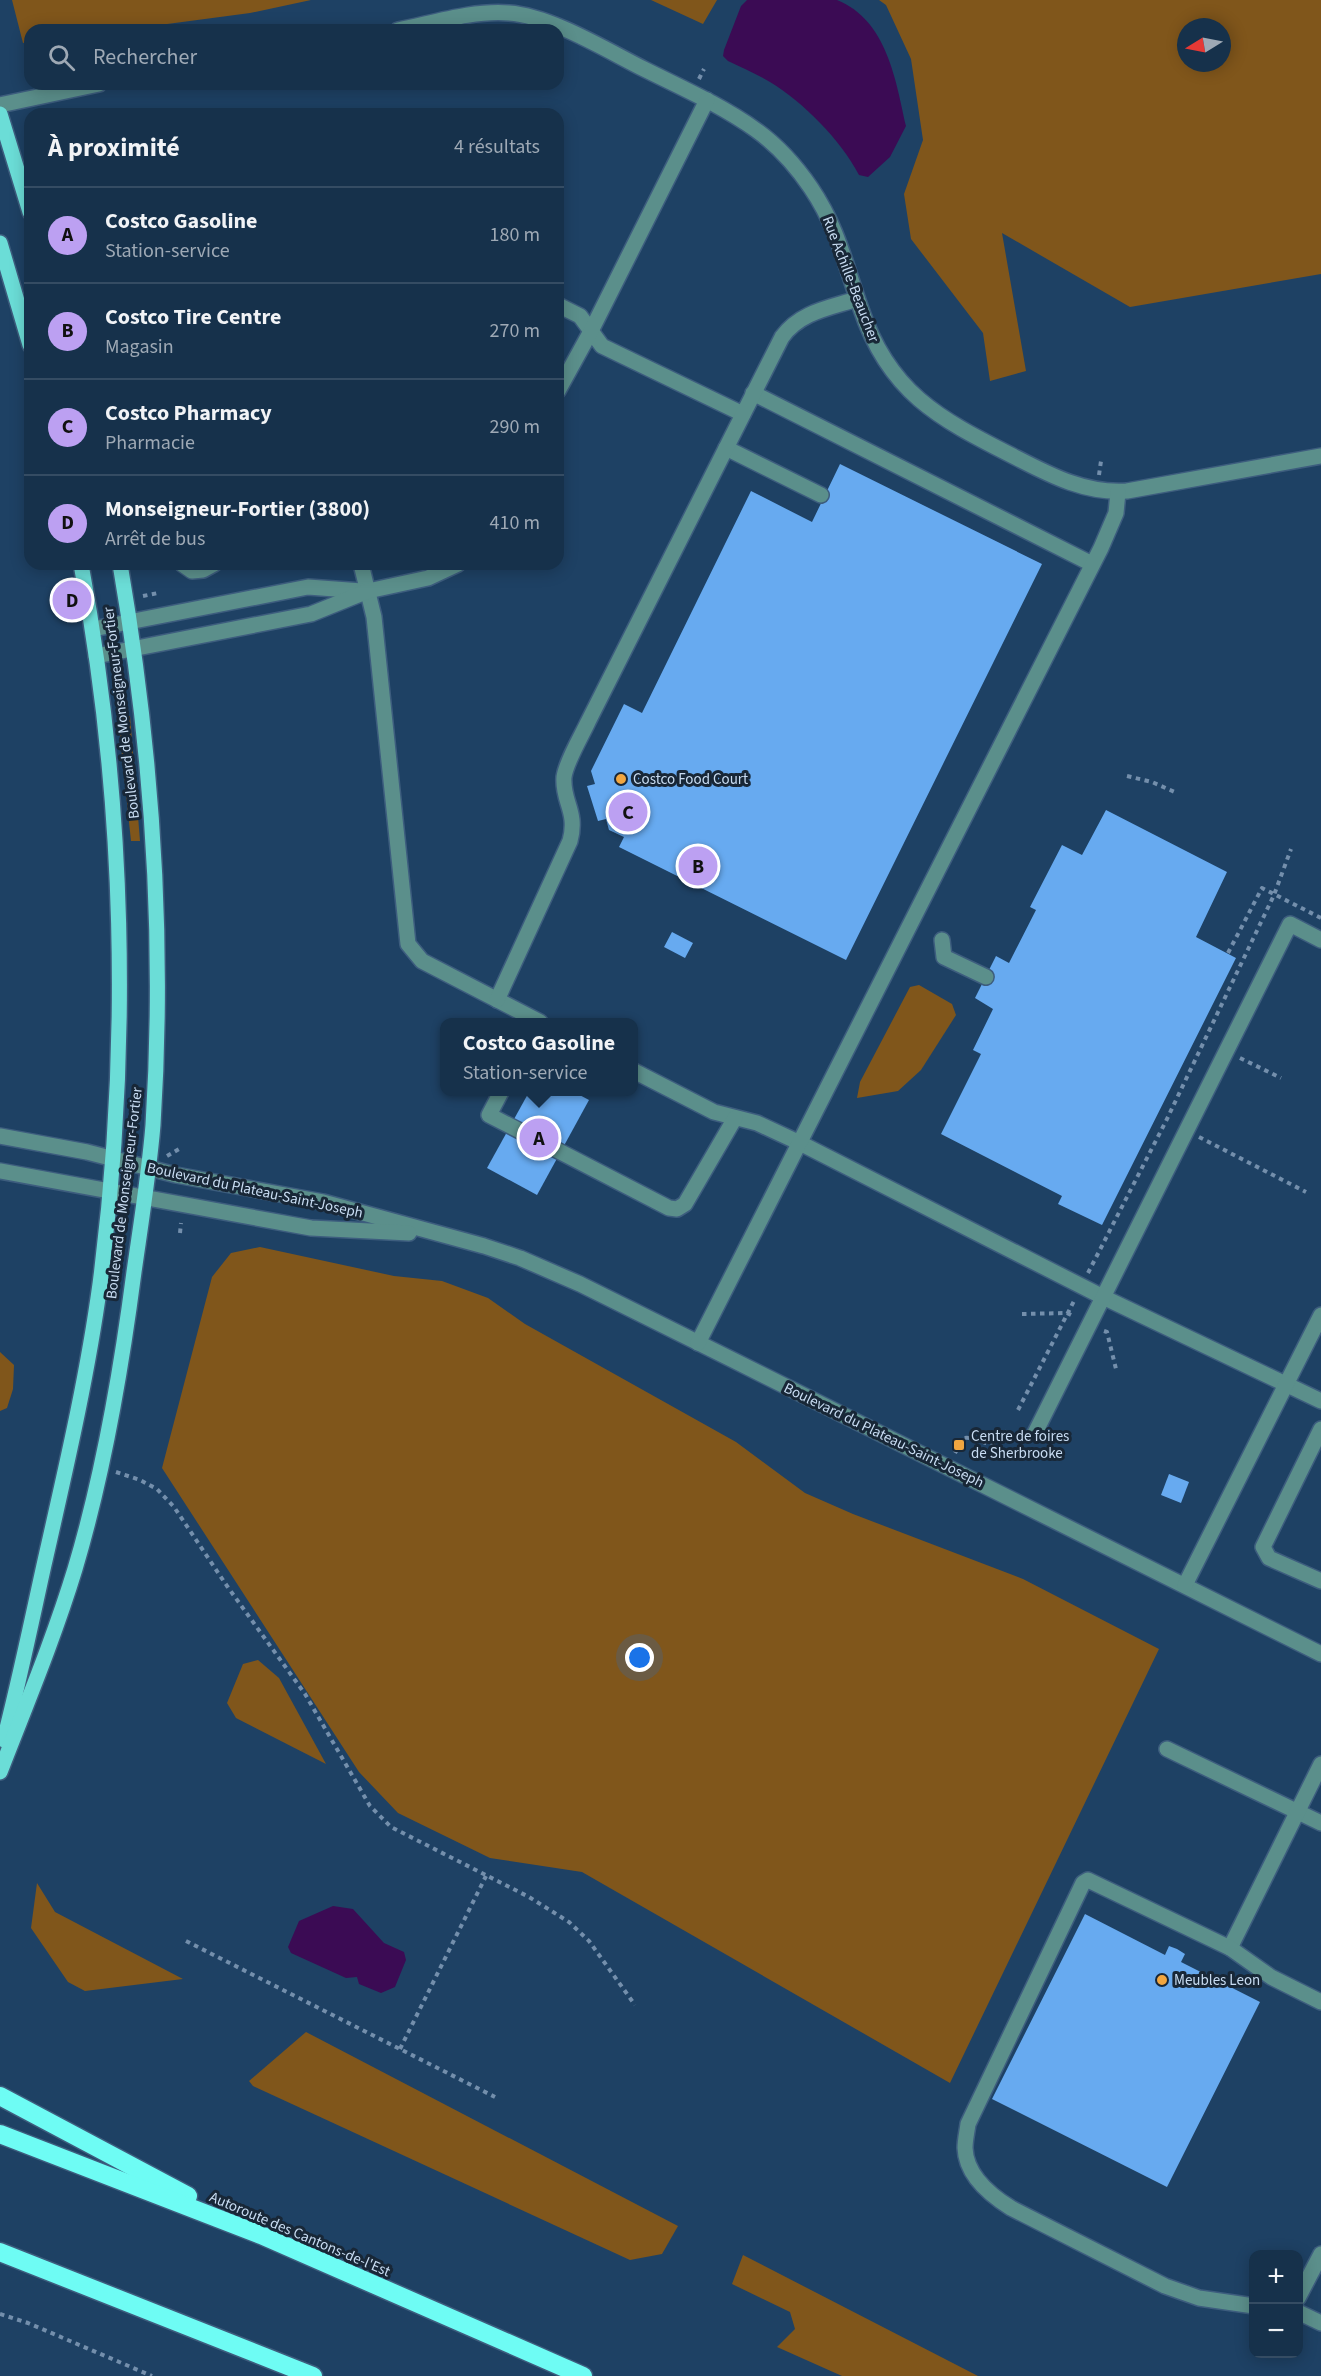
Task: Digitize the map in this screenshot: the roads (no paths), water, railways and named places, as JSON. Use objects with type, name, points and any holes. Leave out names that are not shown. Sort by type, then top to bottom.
[{"type":"highway","points":[[0,2096],[261,2235]]},
{"type":"highway","name":"Autoroute des Cantons-de-l'Est","points":[[0,2134],[261,2235],[584,2376]]},
{"type":"highway","points":[[0,2252],[313,2376]]},
{"type":"main road","points":[[0,114],[24,192]]},
{"type":"main road","points":[[0,243],[24,325]]},
{"type":"main road","name":"Boulevard de Monseigneur-Fortier","points":[[0,1754],[24,1659],[71,1449],[92,1335],[113,1159],[118,1013],[117,903],[112,798],[93,629],[82,570]]},
{"type":"main road","name":"Boulevard de Monseigneur-Fortier","points":[[0,1772],[69,1586],[101,1468],[122,1356],[148,1167],[156,1054],[157,903],[148,772],[134,650],[121,570]]},
{"type":"street","name":"Rue Achille-Beaucher","points":[[429,24],[485,13],[520,14],[548,24]]},
{"type":"street","name":"Rue Achille-Beaucher","points":[[564,30],[707,100],[765,137],[803,178],[822,205],[838,237],[872,338],[890,367],[912,393],[938,416],[973,436],[1063,480],[1096,490],[1118,492],[1321,456]]},
{"type":"street","points":[[0,105],[71,90]]},
{"type":"street","points":[[564,380],[707,100]]},
{"type":"street","points":[[497,1000],[570,841],[573,817],[564,776],[753,393],[788,328],[810,314],[857,299]]},
{"type":"street","points":[[564,307],[580,316],[602,345],[743,414]]},
{"type":"street","points":[[753,393],[1092,564]]},
{"type":"street","points":[[726,447],[821,495]]},
{"type":"street","points":[[698,1343],[1092,564],[1116,513],[1118,492]]},
{"type":"street","points":[[363,570],[376,637],[408,944],[422,961],[531,1018]]},
{"type":"street","points":[[96,656],[311,614],[368,591],[428,578],[445,570]]},
{"type":"street","points":[[93,629],[308,588],[368,591]]},
{"type":"street","points":[[1035,1433],[1290,924],[1321,940]]},
{"type":"street","points":[[942,940],[944,957],[986,977]]},
{"type":"street","points":[[638,1074],[714,1112],[757,1123],[800,1143],[1103,1297],[1321,1401]]},
{"type":"street","points":[[499,1096],[489,1115],[669,1208],[677,1209],[685,1204],[735,1118]]},
{"type":"street","name":"Boulevard du Plateau-Saint-Joseph","points":[[0,1136],[113,1159],[176,1175],[323,1203],[484,1246],[533,1263],[1321,1654]]},
{"type":"street","name":"Boulevard du Plateau-Saint-Joseph","points":[[0,1171],[311,1228],[439,1234]]},
{"type":"street","points":[[1185,1585],[1321,1315]]},
{"type":"street","points":[[1321,1429],[1263,1547],[1269,1558],[1321,1581]]},
{"type":"street","points":[[1167,1749],[1321,1823]]},
{"type":"street","points":[[1230,1948],[1321,1764]]},
{"type":"street","points":[[1249,2305],[1200,2298],[1165,2286],[1011,2208],[992,2196],[972,2171],[965,2150],[968,2124],[1083,1883],[1088,1880],[1230,1948],[1271,1977],[1321,2002]]},
{"type":"street","points":[[1303,2290],[1321,2254]]},
{"type":"street","points":[[1303,2314],[1321,2323]]},
{"type":"place","name":"Monseigneur-Fortier (3800)","points":[[72,600]]},
{"type":"place","name":"Costco Food Court","points":[[621,779]]},
{"type":"place","name":"Costco Pharmacy","points":[[628,812]]},
{"type":"place","name":"Costco Tire Centre","points":[[698,866]]},
{"type":"place","name":"Costco Gasoline","points":[[539,1138]]},
{"type":"place","name":"Centre de foires de Sherbrooke","points":[[959,1445]]},
{"type":"place","name":"Meubles Leon","points":[[1162,1980]]}]
